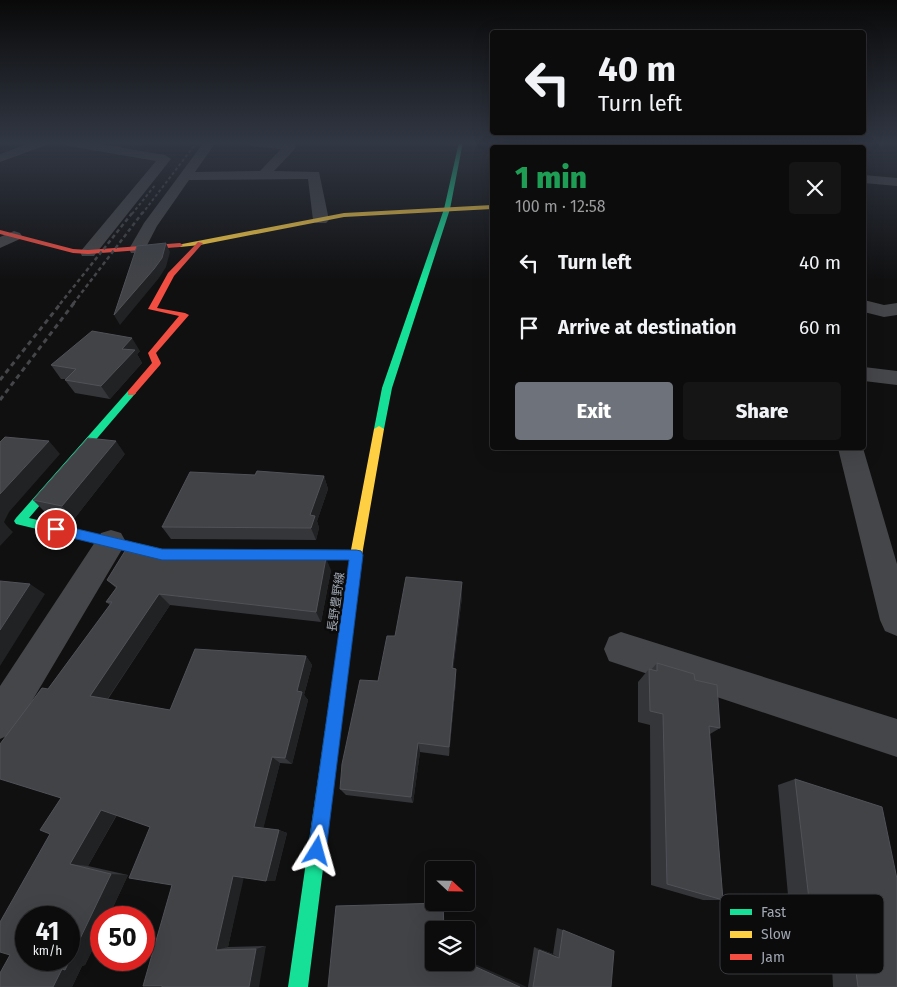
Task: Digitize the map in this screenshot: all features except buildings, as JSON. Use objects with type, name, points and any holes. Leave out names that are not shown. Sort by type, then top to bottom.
[{"type":"street","points":[[88,252],[142,188]]},
{"type":"street","points":[[138,249],[149,226],[176,188]]},
{"type":"street","points":[[316,188],[321,220]]},
{"type":"street","name":"長野豊野線","points":[[298,987],[356,555],[387,388],[447,209],[451,188]]},
{"type":"street","points":[[5,237],[73,251],[138,249],[200,243],[344,215],[490,207]]},
{"type":"street","points":[[200,243],[171,275],[152,309],[185,316],[152,353],[158,362],[20,521],[162,554],[356,555]]},
{"type":"street","points":[[866,306],[884,311],[897,309]]},
{"type":"street","points":[[866,374],[897,378]]},
{"type":"street","points":[[851,450],[889,557],[897,620]]},
{"type":"street","points":[[0,720],[111,542]]},
{"type":"street","points":[[621,649],[897,738]]},
{"type":"railway","points":[[132,214],[153,188]]},
{"type":"railway","points":[[142,214],[162,188]]},
{"type":"railway","points":[[60,304],[133,212]]},
{"type":"railway","points":[[73,304],[143,212]]},
{"type":"railway","points":[[0,380],[61,303]]},
{"type":"railway","points":[[0,400],[74,303]]},
{"type":"traffic: fast","points":[[379,429],[387,388],[447,209],[451,188]]},
{"type":"traffic: fast","points":[[131,393],[20,521],[162,554],[356,555]]},
{"type":"traffic: fast","points":[[298,987],[346,633]]},
{"type":"traffic: slow","points":[[180,245],[200,243],[344,215],[490,207]]},
{"type":"traffic: slow","points":[[346,633],[356,555],[379,429]]},
{"type":"traffic: jam","points":[[0,232],[73,251],[88,252],[180,245]]},
{"type":"traffic: jam","points":[[131,393],[157,363],[152,353],[185,315],[152,309],[171,275],[200,243]]},
{"type":"route","points":[[56,529],[162,554],[356,555],[317,851]]}]
